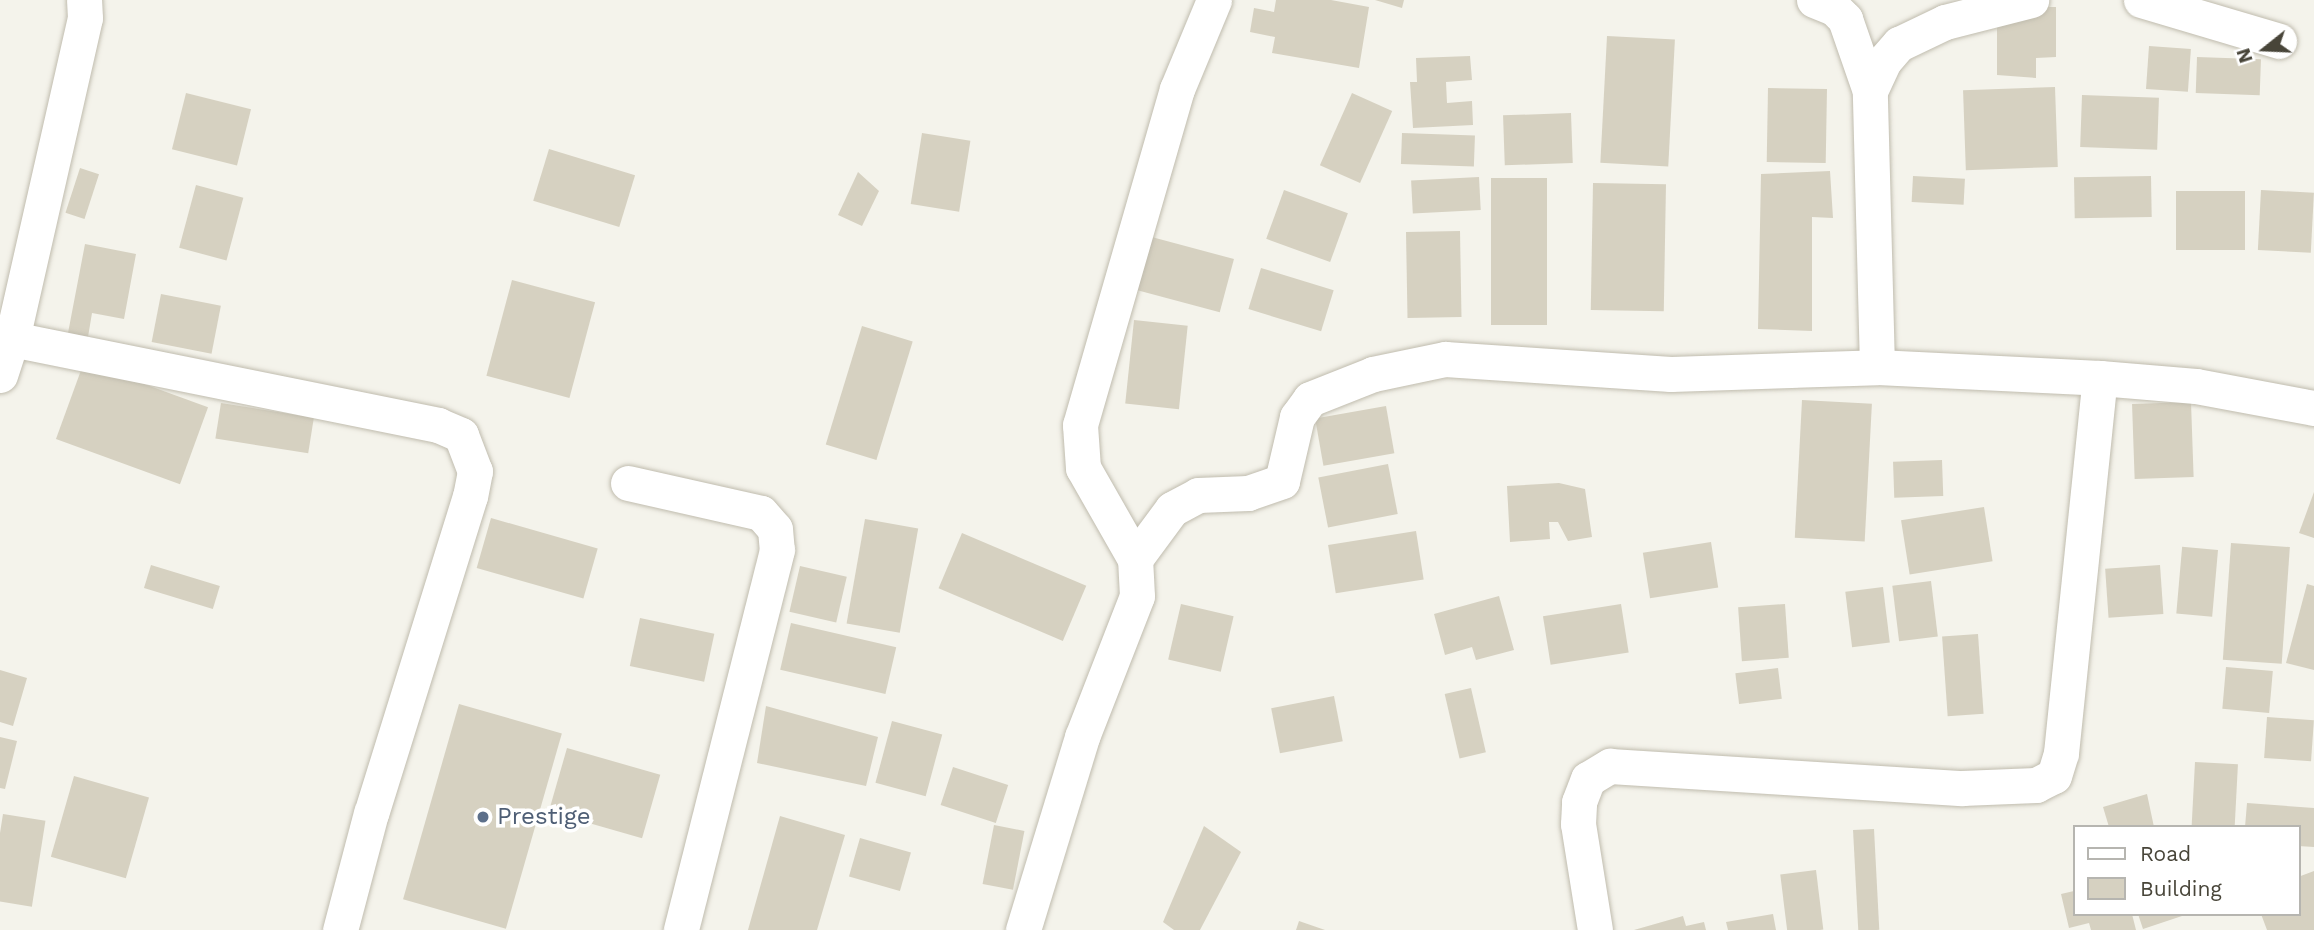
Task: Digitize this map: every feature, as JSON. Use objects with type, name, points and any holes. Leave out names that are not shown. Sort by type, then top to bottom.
[{"type":"street","points":[[0,375],[12,340],[85,18],[84,0]]},
{"type":"street","points":[[1023,930],[1082,737],[1137,596],[1135,559],[1083,468],[1080,425],[1177,89],[1214,0]]},
{"type":"street","points":[[1814,0],[1834,8],[1845,19],[1870,92],[1877,367]]},
{"type":"street","points":[[1870,92],[1884,61],[1899,44],[1945,22],[2031,0]]},
{"type":"street","points":[[2141,0],[2279,41]]},
{"type":"street","points":[[12,340],[438,425],[461,435],[475,471],[470,496],[371,813],[340,930]]},
{"type":"street","points":[[1135,559],[1172,509],[1198,495],[1248,493],[1282,481],[1297,417],[1310,400],[1330,388],[1416,363],[1445,359],[1508,361],[1671,374],[1877,367],[2099,378],[2196,386],[2314,408]]},
{"type":"street","points":[[1595,930],[1578,824],[1579,802],[1588,779],[1610,766],[1962,788],[2036,785],[2054,776],[2061,753],[2099,378]]},
{"type":"street","points":[[628,483],[761,513],[775,529],[777,550],[681,930]]},
{"type":"building","points":[[1276,0],[1331,0],[1369,7],[1359,68],[1272,53],[1275,37],[1250,32],[1254,8],[1274,12]]},
{"type":"building","points":[[1375,0],[1404,0],[1402,8]]},
{"type":"building","points":[[1997,7],[2056,7],[2056,57],[2036,58],[2036,78],[1997,75]]},
{"type":"building","points":[[1607,36],[1675,40],[1668,166],[1600,163]]},
{"type":"building","points":[[2149,46],[2191,49],[2188,92],[2146,89]]},
{"type":"building","points":[[1470,56],[1472,80],[1446,82],[1447,103],[1472,101],[1473,125],[1413,128],[1410,82],[1417,82],[1416,58]]},
{"type":"building","points":[[2197,57],[2261,59],[2260,95],[2196,93]]},
{"type":"building","points":[[2055,87],[2058,167],[1966,170],[1963,90]]},
{"type":"building","points":[[1768,88],[1827,89],[1826,163],[1767,162]]},
{"type":"building","points":[[186,93],[251,109],[237,165],[172,149]]},
{"type":"building","points":[[1352,93],[1392,111],[1360,183],[1320,165]]},
{"type":"building","points":[[2082,95],[2159,98],[2157,150],[2080,147]]},
{"type":"building","points":[[1571,113],[1573,163],[1505,165],[1503,115]]},
{"type":"building","points":[[922,133],[970,141],[959,212],[911,204]]},
{"type":"building","points":[[1402,133],[1475,136],[1474,167],[1401,164]]},
{"type":"building","points":[[549,149],[635,175],[619,227],[533,201]]},
{"type":"building","points":[[80,168],[99,174],[84,219],[65,213]]},
{"type":"building","points":[[1830,171],[1833,218],[1812,217],[1812,331],[1758,329],[1761,174]]},
{"type":"building","points":[[858,172],[879,191],[862,226],[838,215]]},
{"type":"building","points":[[1913,176],[1965,179],[1964,205],[1912,202]]},
{"type":"building","points":[[2151,176],[2152,217],[2075,218],[2074,177]]},
{"type":"building","points":[[1479,177],[1481,210],[1413,214],[1411,181]]},
{"type":"building","points":[[1491,178],[1547,178],[1547,325],[1491,325]]},
{"type":"building","points":[[1593,183],[1666,184],[1664,311],[1591,310]]},
{"type":"building","points":[[196,185],[243,198],[227,260],[179,248]]},
{"type":"building","points":[[1284,190],[1348,213],[1330,262],[1266,239]]},
{"type":"building","points":[[2261,190],[2314,193],[2311,253],[2258,250]]},
{"type":"building","points":[[2176,191],[2245,191],[2245,250],[2176,250]]},
{"type":"building","points":[[1460,231],[1462,317],[1408,318],[1406,232]]},
{"type":"building","points":[[1148,236],[1234,259],[1220,312],[1134,289]]},
{"type":"building","points":[[85,244],[136,254],[124,319],[92,313],[88,337],[68,333]]},
{"type":"building","points":[[1261,268],[1334,290],[1321,331],[1248,309]]},
{"type":"building","points":[[512,280],[595,302],[569,398],[486,376]]},
{"type":"building","points":[[161,294],[221,306],[212,354],[152,342]]},
{"type":"building","points":[[1134,320],[1188,326],[1179,409],[1125,404]]},
{"type":"building","points":[[862,326],[913,341],[876,460],[826,445]]},
{"type":"building","points":[[84,362],[208,407],[180,484],[56,439]]},
{"type":"building","points":[[1802,400],[1872,404],[1865,541],[1795,538]]},
{"type":"building","points":[[2191,402],[2194,477],[2135,479],[2132,404]]},
{"type":"building","points":[[221,403],[314,418],[308,453],[215,439]]},
{"type":"building","points":[[1386,406],[1394,453],[1323,466],[1315,419]]},
{"type":"building","points":[[1942,460],[1943,496],[1894,498],[1893,462]]},
{"type":"building","points":[[1388,464],[1398,514],[1328,528],[1318,478]]},
{"type":"building","points":[[1559,483],[1585,489],[1592,537],[1568,541],[1558,522],[1549,522],[1550,539],[1510,542],[1507,486]]},
{"type":"building","points":[[2314,492],[2314,538],[2299,533]]},
{"type":"building","points":[[1984,507],[1993,561],[1910,574],[1901,520]]},
{"type":"building","points":[[491,518],[598,549],[583,599],[477,568]]},
{"type":"building","points":[[865,519],[918,528],[900,633],[847,623]]},
{"type":"building","points":[[1416,531],[1424,579],[1336,593],[1328,545]]},
{"type":"building","points":[[962,533],[1086,586],[1063,641],[939,588]]},
{"type":"building","points":[[1711,542],[1718,587],[1650,598],[1643,553]]},
{"type":"building","points":[[2231,543],[2290,547],[2282,664],[2223,660]]},
{"type":"building","points":[[2182,547],[2218,550],[2212,617],[2176,614]]},
{"type":"building","points":[[151,565],[220,586],[213,609],[144,588]]},
{"type":"building","points":[[2160,565],[2163,614],[2109,618],[2105,569]]},
{"type":"building","points":[[800,566],[847,577],[836,623],[789,612]]},
{"type":"building","points":[[1931,581],[1938,637],[1899,641],[1892,586]]},
{"type":"building","points":[[2307,584],[2314,586],[2314,670],[2286,663]]},
{"type":"building","points":[[1883,587],[1890,643],[1852,647],[1845,592]]},
{"type":"building","points":[[1499,596],[1514,650],[1476,660],[1472,647],[1445,655],[1434,614]]},
{"type":"building","points":[[1181,604],[1234,616],[1221,672],[1168,660]]},
{"type":"building","points":[[1621,604],[1629,652],[1551,665],[1543,616]]},
{"type":"building","points":[[1785,604],[1789,658],[1742,661],[1738,607]]},
{"type":"building","points":[[640,618],[714,634],[704,682],[630,666]]},
{"type":"building","points":[[791,623],[896,647],[885,694],[780,670]]},
{"type":"building","points":[[1978,634],[1984,714],[1948,716],[1942,637]]},
{"type":"building","points":[[2226,667],[2273,671],[2269,713],[2222,709]]},
{"type":"building","points":[[1778,668],[1782,699],[1739,704],[1735,673]]},
{"type":"building","points":[[0,670],[27,678],[13,726],[0,722]]},
{"type":"building","points":[[1471,688],[1486,752],[1460,758],[1445,694]]},
{"type":"building","points":[[1334,696],[1343,741],[1280,753],[1271,708]]},
{"type":"building","name":"Prestige","points":[[459,704],[562,733],[506,929],[403,899]]},
{"type":"building","points":[[766,706],[878,737],[866,786],[757,763]]},
{"type":"building","points":[[2267,717],[2314,720],[2311,761],[2264,758]]},
{"type":"building","points":[[892,721],[942,734],[926,796],[875,783]]},
{"type":"building","points":[[0,737],[17,741],[5,789],[0,788]]},
{"type":"building","points":[[567,748],[660,775],[642,838],[549,811]]},
{"type":"building","points":[[2195,762],[2238,764],[2235,825],[2192,825]]},
{"type":"building","points":[[953,767],[1008,785],[996,823],[941,805]]},
{"type":"building","points":[[74,776],[149,797],[126,878],[51,857]]},
{"type":"building","points":[[2147,794],[2154,825],[2108,825],[2103,807]]},
{"type":"building","points":[[2247,803],[2314,808],[2314,847],[2300,846],[2300,825],[2245,825]]},
{"type":"building","points":[[3,814],[45,821],[32,907],[0,902],[0,833]]},
{"type":"building","points":[[780,816],[845,835],[817,930],[748,930]]},
{"type":"building","points":[[994,825],[1024,831],[1013,890],[983,884]]},
{"type":"building","points":[[1204,826],[1241,852],[1200,930],[1174,930],[1163,922]]},
{"type":"building","points":[[1874,829],[1879,930],[1858,930],[1853,830]]},
{"type":"building","points":[[860,838],[911,853],[900,891],[849,876]]},
{"type":"building","points":[[1816,870],[1823,930],[1787,930],[1780,874]]},
{"type":"building","points":[[2314,871],[2314,930],[2267,930],[2262,916],[2300,916],[2300,876]]},
{"type":"building","points":[[2072,891],[2072,916],[2132,916],[2136,930],[2091,930],[2089,923],[2069,928],[2061,894]]},
{"type":"building","points":[[1773,914],[1776,930],[1728,930],[1726,922]]},
{"type":"building","points":[[1683,916],[1686,926],[1704,922],[1706,930],[1634,930]]},
{"type":"building","points":[[2139,916],[2182,916],[2143,929]]},
{"type":"building","points":[[1299,921],[1325,930],[1296,930]]},
{"type":"place","name":"Prestige","points":[[483,817]]}]
